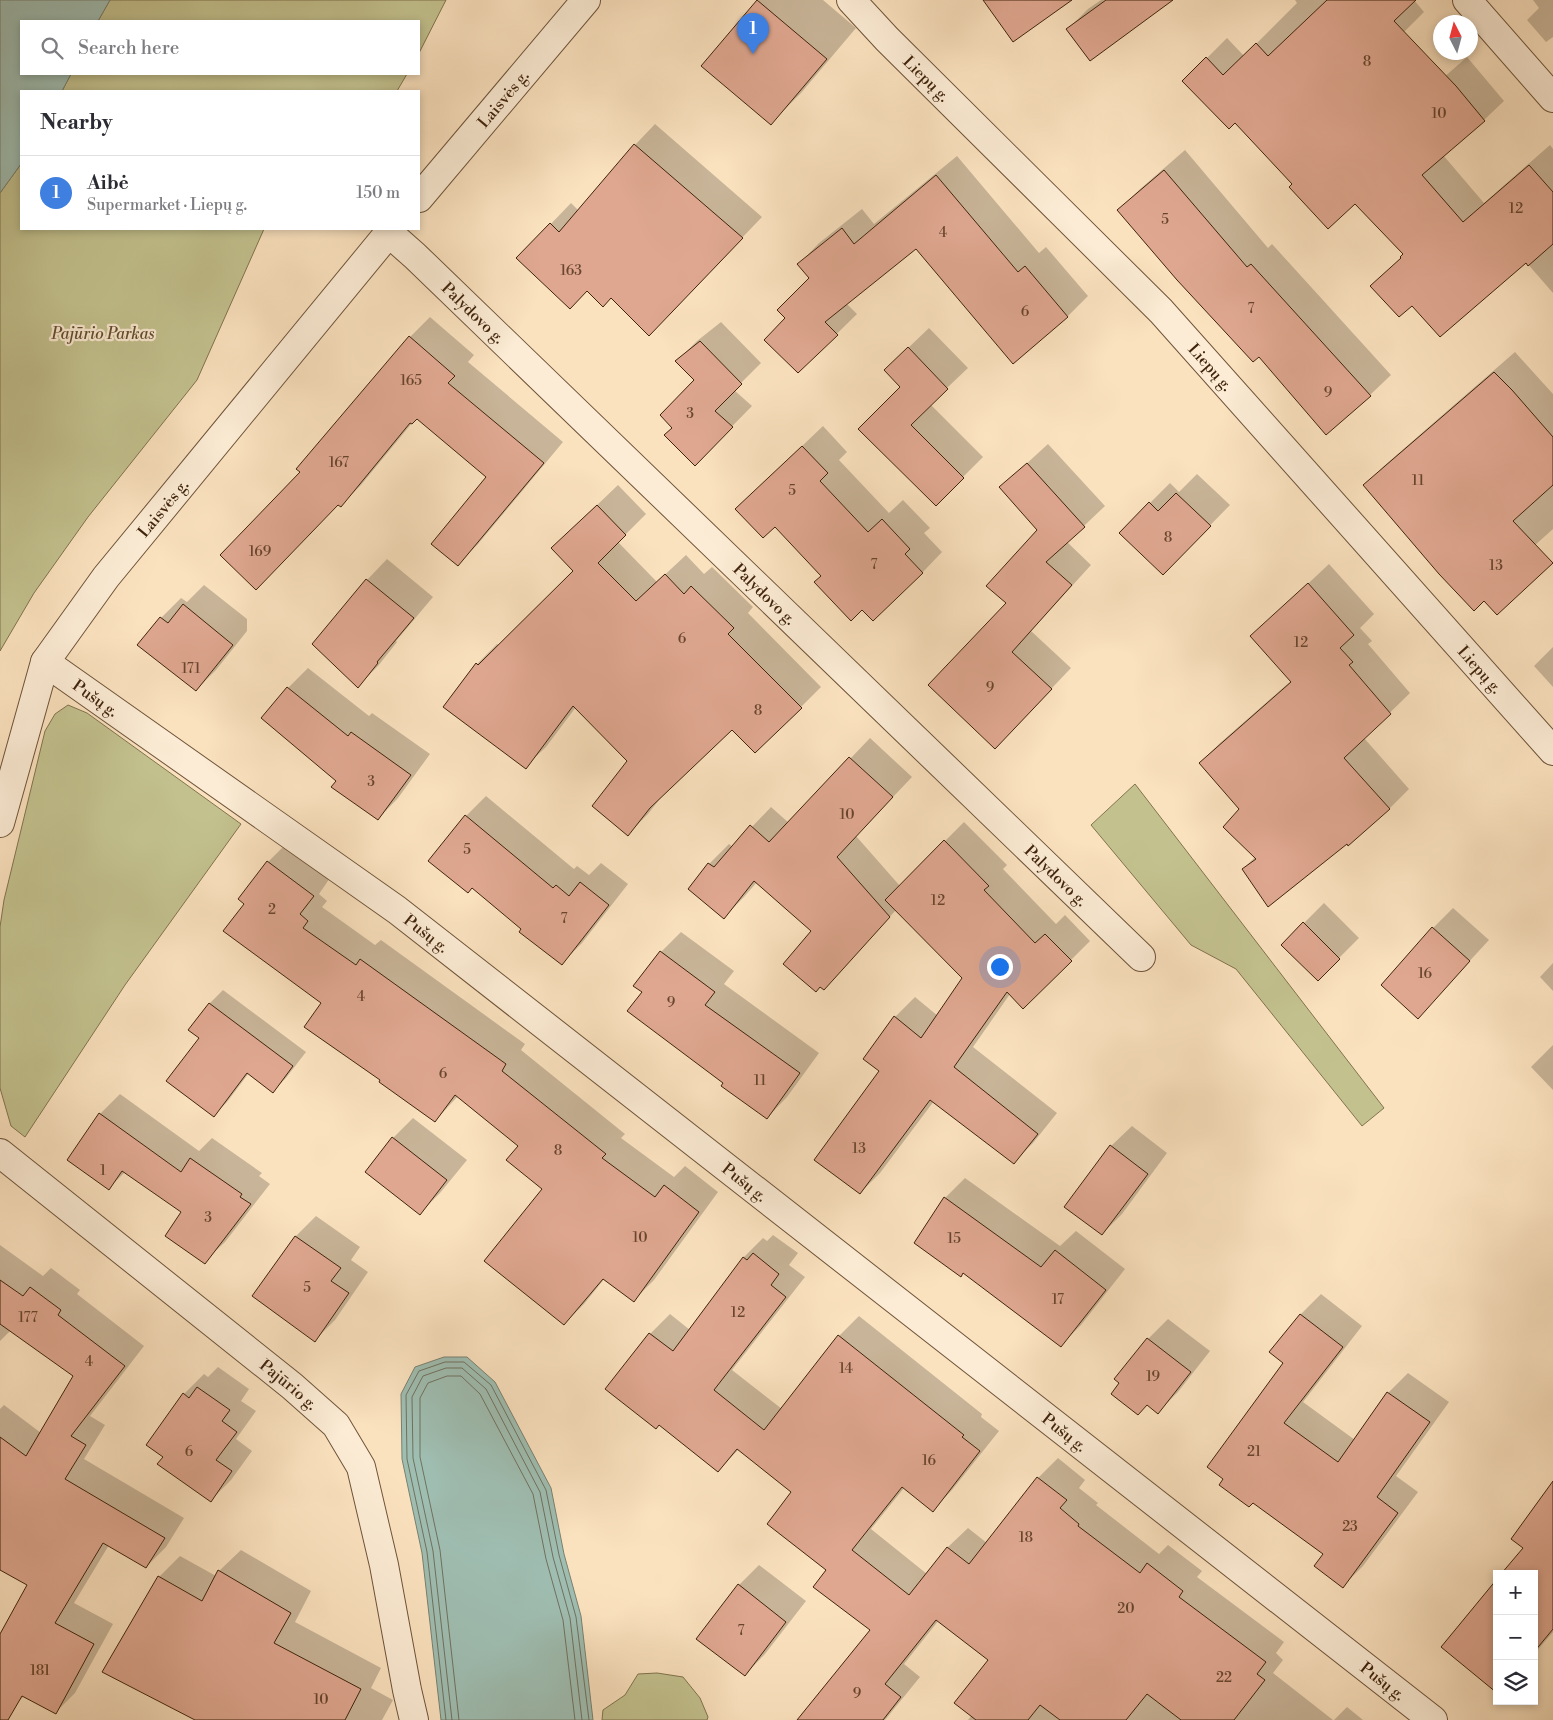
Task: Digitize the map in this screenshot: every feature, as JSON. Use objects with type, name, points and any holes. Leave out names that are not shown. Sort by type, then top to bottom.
[{"type":"street","name":"Laisvės g.","points":[[420,197],[586,0]]},
{"type":"street","name":"Liepų g.","points":[[851,0],[887,39],[1161,311],[1553,751]]},
{"type":"street","points":[[1467,0],[1553,98]]},
{"type":"street","name":"Laisvės g.","points":[[0,823],[45,662],[106,577],[390,231]]},
{"type":"street","name":"Palydovo g.","points":[[390,231],[1141,957]]},
{"type":"street","name":"Pušų g.","points":[[45,662],[397,910],[1433,1720]]},
{"type":"street","name":"Pajūrio g.","points":[[0,1153],[292,1386],[336,1425],[361,1467],[384,1565],[406,1690],[414,1720]]},
{"type":"green space","points":[[110,0],[446,0],[420,51],[420,20],[99,20]]},
{"type":"green space","points":[[70,75],[406,75],[398,90],[63,90]]},
{"type":"green space","name":"Pajūrio Parkas","points":[[20,165],[20,230],[264,230],[197,380],[88,517],[34,593],[0,651],[0,193]]},
{"type":"green space","points":[[68,705],[87,713],[241,824],[125,985],[25,1137],[11,1126],[0,1088],[0,927],[4,900],[45,731],[55,714]]},
{"type":"green space","points":[[1135,784],[1384,1108],[1362,1126],[1236,969],[1191,945],[1091,825]]},
{"type":"green space","points":[[657,1673],[683,1677],[700,1698],[708,1717],[707,1720],[602,1720],[603,1710],[625,1695],[638,1674]]},
{"type":"water","points":[[0,0],[110,0],[99,20],[20,20],[20,75],[70,75],[63,90],[20,90],[20,165],[0,193]]},
{"type":"water","points":[[444,1357],[467,1357],[495,1382],[551,1488],[564,1554],[581,1616],[593,1720],[441,1720],[422,1553],[402,1459],[401,1394],[415,1367]]},
{"type":"building","points":[[757,0],[827,59],[771,125],[701,66]]},
{"type":"building","points":[[983,0],[1072,0],[1013,42]]},
{"type":"building","points":[[1106,0],[1173,0],[1090,61],[1066,29]]},
{"type":"building","points":[[1327,0],[1416,0],[1394,21],[1456,86],[1485,121],[1422,175],[1463,222],[1529,165],[1553,192],[1553,244],[1528,266],[1526,263],[1440,337],[1412,306],[1399,317],[1370,286],[1403,254],[1355,204],[1328,229],[1289,187],[1292,184],[1235,123],[1229,129],[1182,81],[1206,57],[1223,75],[1256,43],[1268,56]]},
{"type":"building","points":[[634,144],[743,238],[649,336],[611,298],[603,307],[587,291],[570,309],[516,258],[550,223],[559,232]]},
{"type":"building","points":[[1164,170],[1247,267],[1251,264],[1371,396],[1326,435],[1259,357],[1253,362],[1177,280],[1117,210]]},
{"type":"building","points":[[936,175],[1018,272],[1025,266],[1068,317],[1013,364],[916,249],[825,322],[838,335],[798,373],[764,340],[785,318],[777,310],[809,278],[797,264],[842,228],[854,244]]},
{"type":"building","points":[[409,336],[455,376],[448,383],[544,463],[458,566],[431,544],[486,477],[417,419],[412,424],[410,423],[341,507],[338,505],[256,590],[220,555],[300,472],[296,469]]},
{"type":"building","points":[[700,341],[742,384],[715,411],[733,427],[695,466],[664,435],[672,428],[660,415],[694,380],[675,361]]},
{"type":"building","points":[[908,347],[948,389],[911,425],[964,478],[936,506],[858,429],[900,387],[884,370]]},
{"type":"building","points":[[1494,372],[1553,437],[1553,485],[1513,521],[1553,563],[1497,615],[1484,601],[1474,611],[1439,574],[1363,485]]},
{"type":"building","points":[[802,446],[828,473],[820,481],[868,532],[882,519],[910,549],[905,554],[923,573],[873,621],[862,610],[851,621],[814,582],[821,576],[775,527],[763,538],[735,509]]},
{"type":"building","points":[[1027,463],[1085,527],[1046,562],[1072,585],[1012,652],[1052,689],[995,749],[928,685],[1006,603],[986,586],[1037,530],[999,487]]},
{"type":"building","points":[[1176,493],[1211,526],[1163,575],[1119,533],[1149,502],[1158,511]]},
{"type":"building","points":[[597,505],[626,535],[598,563],[636,601],[665,574],[684,594],[691,586],[734,628],[728,634],[802,708],[755,753],[732,730],[650,808],[628,836],[592,806],[627,761],[573,706],[526,769],[443,707],[476,663],[478,665],[573,571],[551,548]]},
{"type":"building","points":[[366,579],[414,618],[358,688],[312,644]]},
{"type":"building","points":[[1308,583],[1354,635],[1340,648],[1353,662],[1349,665],[1391,714],[1344,758],[1390,809],[1348,846],[1347,844],[1268,907],[1242,869],[1256,859],[1223,827],[1239,809],[1199,763],[1291,682],[1250,636]]},
{"type":"building","points":[[183,604],[233,645],[196,691],[137,645],[160,617],[168,623]]},
{"type":"building","points":[[287,687],[348,736],[351,732],[411,775],[378,820],[331,787],[336,781],[261,718]]},
{"type":"building","points":[[849,757],[893,797],[837,857],[890,917],[824,990],[820,987],[816,992],[783,964],[811,931],[754,881],[724,919],[688,889],[708,863],[714,867],[750,825],[769,842]]},
{"type":"building","points":[[465,815],[553,888],[556,885],[569,896],[580,882],[609,905],[562,965],[519,932],[521,929],[472,888],[468,893],[428,861]]},
{"type":"building","points":[[944,840],[989,886],[984,890],[1035,943],[1045,934],[1072,961],[1023,1009],[1007,992],[954,1067],[1038,1134],[1014,1164],[930,1100],[860,1194],[814,1160],[879,1071],[863,1059],[894,1016],[921,1038],[962,978],[885,900]]},
{"type":"building","points":[[267,861],[314,896],[300,914],[308,921],[303,928],[356,965],[360,959],[506,1064],[502,1071],[606,1154],[602,1158],[655,1197],[664,1185],[699,1212],[634,1302],[603,1279],[564,1325],[484,1261],[542,1189],[506,1160],[518,1146],[455,1095],[435,1122],[379,1082],[380,1080],[304,1027],[321,1003],[223,931],[244,904],[238,899]]},
{"type":"building","points":[[1303,922],[1340,959],[1318,981],[1281,945]]},
{"type":"building","points":[[1432,927],[1470,961],[1418,1019],[1381,985]]},
{"type":"building","points":[[660,951],[715,992],[705,1005],[800,1073],[767,1119],[721,1086],[723,1083],[627,1011],[642,992],[633,986]]},
{"type":"building","points":[[209,1003],[293,1066],[273,1093],[247,1073],[214,1117],[166,1081],[199,1038],[188,1030]]},
{"type":"building","points":[[99,1113],[181,1172],[190,1158],[242,1194],[240,1197],[251,1204],[205,1264],[165,1236],[181,1212],[122,1171],[109,1190],[67,1160]]},
{"type":"building","points":[[392,1137],[447,1180],[420,1215],[365,1172]]},
{"type":"building","points":[[1110,1145],[1148,1174],[1102,1235],[1064,1207]]},
{"type":"building","points":[[944,1197],[1041,1267],[1055,1250],[1106,1290],[1061,1347],[963,1273],[961,1277],[914,1243]]},
{"type":"building","points":[[295,1236],[341,1268],[331,1281],[349,1293],[315,1342],[252,1296]]},
{"type":"building","points":[[753,1253],[779,1274],[771,1285],[786,1297],[714,1390],[764,1430],[838,1335],[964,1435],[962,1437],[980,1451],[933,1512],[902,1487],[852,1550],[909,1595],[947,1547],[969,1564],[1037,1477],[1067,1500],[1060,1508],[1079,1524],[1078,1526],[1140,1573],[1147,1563],[1183,1591],[1179,1597],[1266,1662],[1257,1674],[1265,1680],[1234,1720],[1181,1720],[1147,1694],[1126,1720],[1060,1720],[1040,1705],[1028,1720],[976,1720],[954,1703],[988,1660],[936,1620],[885,1684],[901,1697],[883,1720],[797,1720],[870,1630],[813,1587],[826,1570],[767,1524],[791,1492],[737,1449],[718,1472],[659,1425],[656,1429],[605,1389],[649,1333],[673,1351],[743,1257],[747,1260]]},
{"type":"building","points":[[0,1280],[23,1296],[30,1287],[61,1310],[58,1315],[125,1366],[71,1436],[86,1445],[65,1479],[165,1538],[146,1568],[103,1543],[55,1623],[94,1644],[56,1714],[22,1696],[8,1720],[0,1720],[0,1634],[27,1585],[0,1570],[0,1437],[26,1456],[73,1376],[0,1324]]},
{"type":"building","points":[[1300,1314],[1343,1347],[1284,1423],[1338,1462],[1387,1392],[1430,1422],[1377,1497],[1398,1513],[1343,1588],[1314,1566],[1323,1554],[1253,1503],[1249,1507],[1219,1485],[1223,1479],[1207,1467],[1283,1363],[1269,1352]]},
{"type":"building","points":[[1147,1338],[1191,1372],[1158,1414],[1147,1405],[1138,1415],[1111,1394],[1119,1383],[1114,1379]]},
{"type":"building","points":[[197,1387],[230,1410],[222,1421],[237,1432],[216,1460],[232,1471],[211,1502],[157,1464],[163,1457],[146,1445],[183,1393],[189,1398]]},
{"type":"building","points":[[1553,1481],[1553,1629],[1538,1647],[1538,1570],[1504,1570],[1523,1548],[1511,1539]]},
{"type":"building","points":[[218,1570],[291,1613],[274,1643],[361,1689],[345,1720],[195,1720],[102,1672],[158,1576],[202,1601]]},
{"type":"building","points":[[738,1584],[786,1622],[745,1676],[696,1639]]},
{"type":"building","points":[[1493,1584],[1493,1690],[1441,1647]]},
{"type":"place","name":"Aibė","points":[[753,54]]}]
